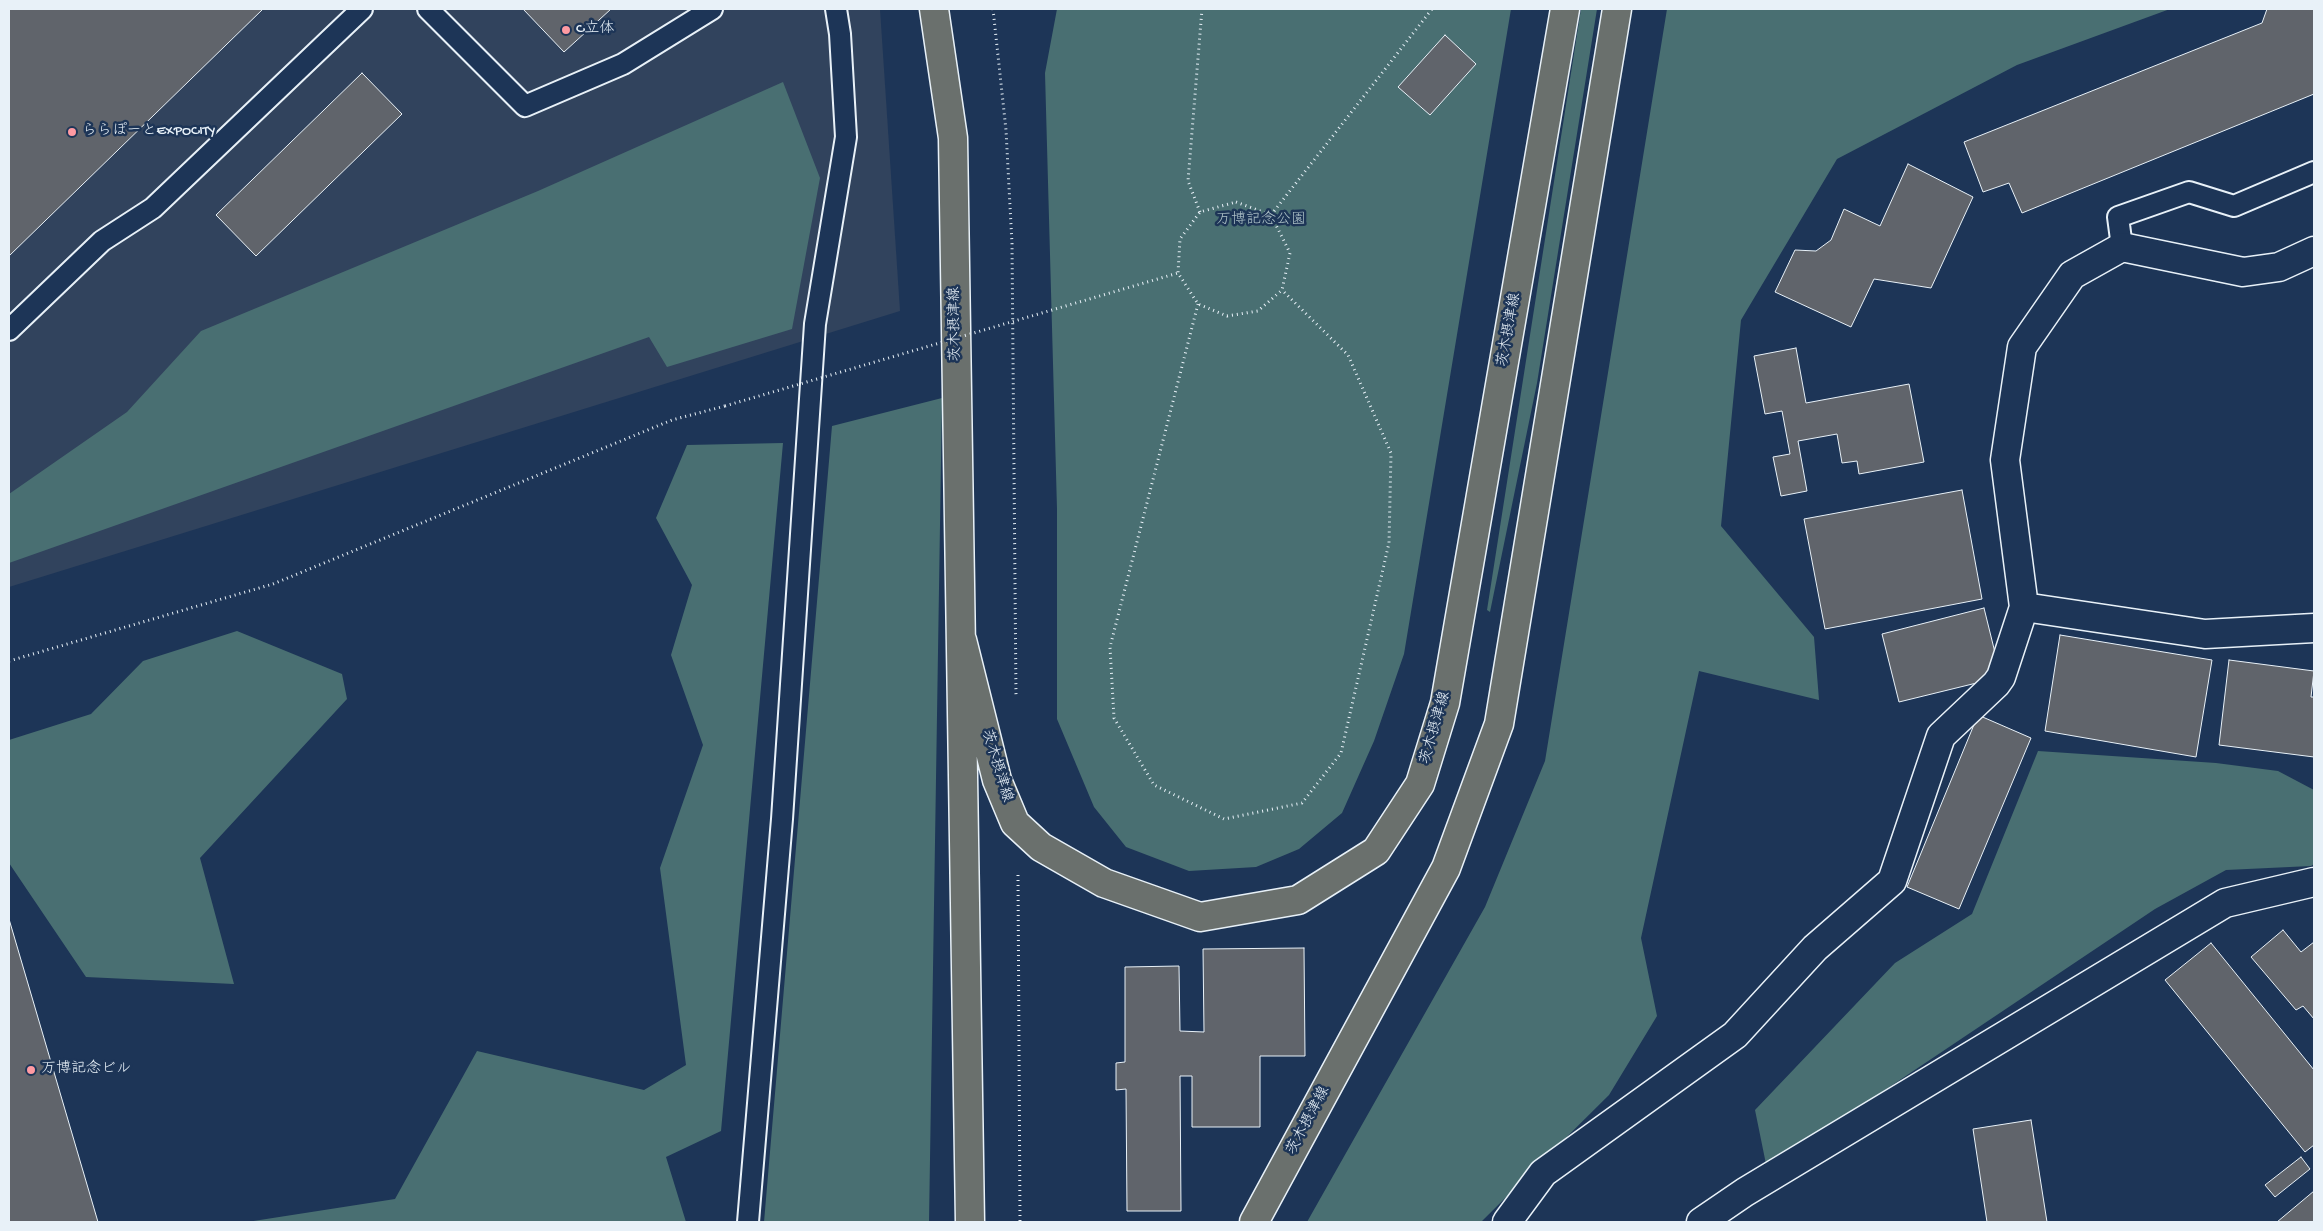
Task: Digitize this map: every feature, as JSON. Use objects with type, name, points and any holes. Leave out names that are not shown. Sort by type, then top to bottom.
[{"type":"main road","name":"茨木摂津線","points":[[934,9],[953,138],[970,1222]]},
{"type":"main road","name":"茨木摂津線","points":[[962,640],[997,780],[1015,823],[1041,847],[1104,883],[1200,917],[1298,900],[1376,851],[1420,784],[1445,703],[1565,9]]},
{"type":"main road","name":"茨木摂津線","points":[[1254,1222],[1446,868],[1499,724],[1617,9]]},
{"type":"street","points":[[1507,1222],[1543,1173],[1735,1034],[1815,948],[1892,881],[1941,736],[2002,677],[2024,607],[2005,460],[2022,347],[2072,275],[2122,247],[2243,272],[2279,267],[2314,251]]},
{"type":"street","points":[[2024,607],[2205,634],[2314,628]]},
{"type":"street","points":[[1701,1222],[1745,1192],[2225,903],[2314,882]]},
{"type":"lane","points":[[9,330],[102,242],[153,208],[362,9]]},
{"type":"lane","points":[[428,9],[525,106],[623,64],[712,9]]},
{"type":"lane","points":[[748,1222],[782,819],[815,324],[846,137],[840,34],[836,9]]},
{"type":"lane","points":[[2122,247],[2118,217],[2189,192],[2234,206],[2314,172]]},
{"type":"path","points":[[993,9],[1006,130],[1012,244],[1016,699]]},
{"type":"path","points":[[1200,212],[1188,181],[1202,9]]},
{"type":"path","points":[[1271,215],[1432,9]]},
{"type":"path","points":[[1236,202],[1271,215],[1290,253],[1282,290],[1258,311],[1227,316],[1198,304],[1178,274],[1180,240],[1200,212],[1236,202]]},
{"type":"path","points":[[9,661],[273,584],[672,420],[1178,274]]},
{"type":"path","points":[[1198,304],[1110,647],[1110,656],[1114,718],[1154,785],[1224,819],[1302,803],[1341,753],[1389,544],[1391,453],[1348,355],[1282,290]]},
{"type":"path","points":[[1018,865],[1020,1222]]},
{"type":"shaded area","points":[[9,9],[880,9],[900,311],[9,587]]},
{"type":"green space","name":"万博記念公園","points":[[1057,9],[1511,9],[1404,654],[1374,741],[1342,813],[1299,849],[1256,867],[1189,871],[1126,847],[1094,807],[1057,719],[1057,509],[1045,73]]},
{"type":"green space","points":[[1581,9],[1597,9],[1537,383],[1490,612],[1487,610]]},
{"type":"green space","points":[[1667,9],[2170,9],[2017,65],[1837,159],[1741,320],[1721,526],[1814,637],[1819,700],[1699,671],[1641,938],[1657,1016],[1609,1095],[1481,1222],[1307,1222],[1485,907],[1545,761]]},
{"type":"green space","points":[[783,82],[820,178],[792,329],[667,367],[649,337],[9,563],[9,494],[127,412],[201,331],[538,191]]},
{"type":"green space","points":[[942,398],[929,1222],[764,1222],[832,426]]},
{"type":"green space","points":[[783,443],[721,1131],[666,1157],[686,1222],[247,1222],[395,1199],[477,1051],[644,1090],[686,1065],[660,868],[703,745],[671,655],[692,585],[656,518],[687,445]]},
{"type":"green space","points":[[237,631],[342,674],[347,699],[200,858],[234,984],[86,977],[9,863],[9,740],[91,714],[143,661]]},
{"type":"green space","points":[[2038,751],[2216,763],[2278,771],[2314,790],[2314,864],[2311,866],[2226,870],[2155,909],[1767,1169],[1755,1110],[1895,963],[1972,914]]},
{"type":"building","name":"ららぽーとEXPOCITY","points":[[9,9],[263,9],[9,256]]},
{"type":"building","name":"C立体","points":[[523,9],[611,9],[564,52]]},
{"type":"building","points":[[2267,9],[2314,9],[2314,94],[2022,213],[2009,183],[1983,192],[1964,142],[2262,23]]},
{"type":"building","points":[[1445,35],[1476,64],[1430,115],[1398,87]]},
{"type":"building","points":[[362,73],[402,114],[256,256],[216,215]]},
{"type":"building","points":[[1908,164],[1973,197],[1931,288],[1874,279],[1851,327],[1775,292],[1795,250],[1816,251],[1831,240],[1844,209],[1880,226]]},
{"type":"building","points":[[1796,348],[1806,403],[1909,384],[1924,462],[1859,474],[1857,461],[1842,463],[1837,434],[1798,441],[1807,491],[1781,496],[1773,457],[1790,454],[1782,411],[1765,414],[1754,356]]},
{"type":"building","points":[[1962,490],[1982,599],[1825,629],[1804,519]]},
{"type":"building","points":[[1984,608],[2001,677],[1899,702],[1882,634]]},
{"type":"building","points":[[2060,635],[2212,660],[2196,757],[2045,731]]},
{"type":"building","points":[[2229,660],[2314,671],[2311,697],[2314,697],[2314,757],[2219,745]]},
{"type":"building","points":[[1978,715],[2031,738],[1959,909],[1907,887]]},
{"type":"building","name":"万博記念ビル","points":[[9,919],[98,1222],[9,1222]]},
{"type":"building","points":[[2283,930],[2301,952],[2314,942],[2314,1019],[2303,1006],[2296,1010],[2251,957]]},
{"type":"building","points":[[2211,943],[2314,1070],[2314,1145],[2305,1152],[2165,980]]},
{"type":"building","points":[[1304,948],[1305,1056],[1260,1056],[1260,1127],[1192,1127],[1192,1076],[1180,1076],[1181,1211],[1127,1211],[1126,1089],[1116,1090],[1116,1063],[1125,1062],[1125,967],[1179,966],[1180,1031],[1204,1032],[1203,949]]},
{"type":"building","points":[[2031,1120],[2047,1222],[1987,1222],[1973,1129]]},
{"type":"building","points":[[2301,1157],[2310,1169],[2275,1197],[2265,1185]]},
{"type":"building","points":[[2314,1191],[2314,1222],[2277,1222]]},
{"type":"place","name":"C立体","points":[[566,30]]},
{"type":"place","name":"ららぽーとEXPOCITY","points":[[72,132]]},
{"type":"place","name":"万博記念ビル","points":[[31,1070]]}]
